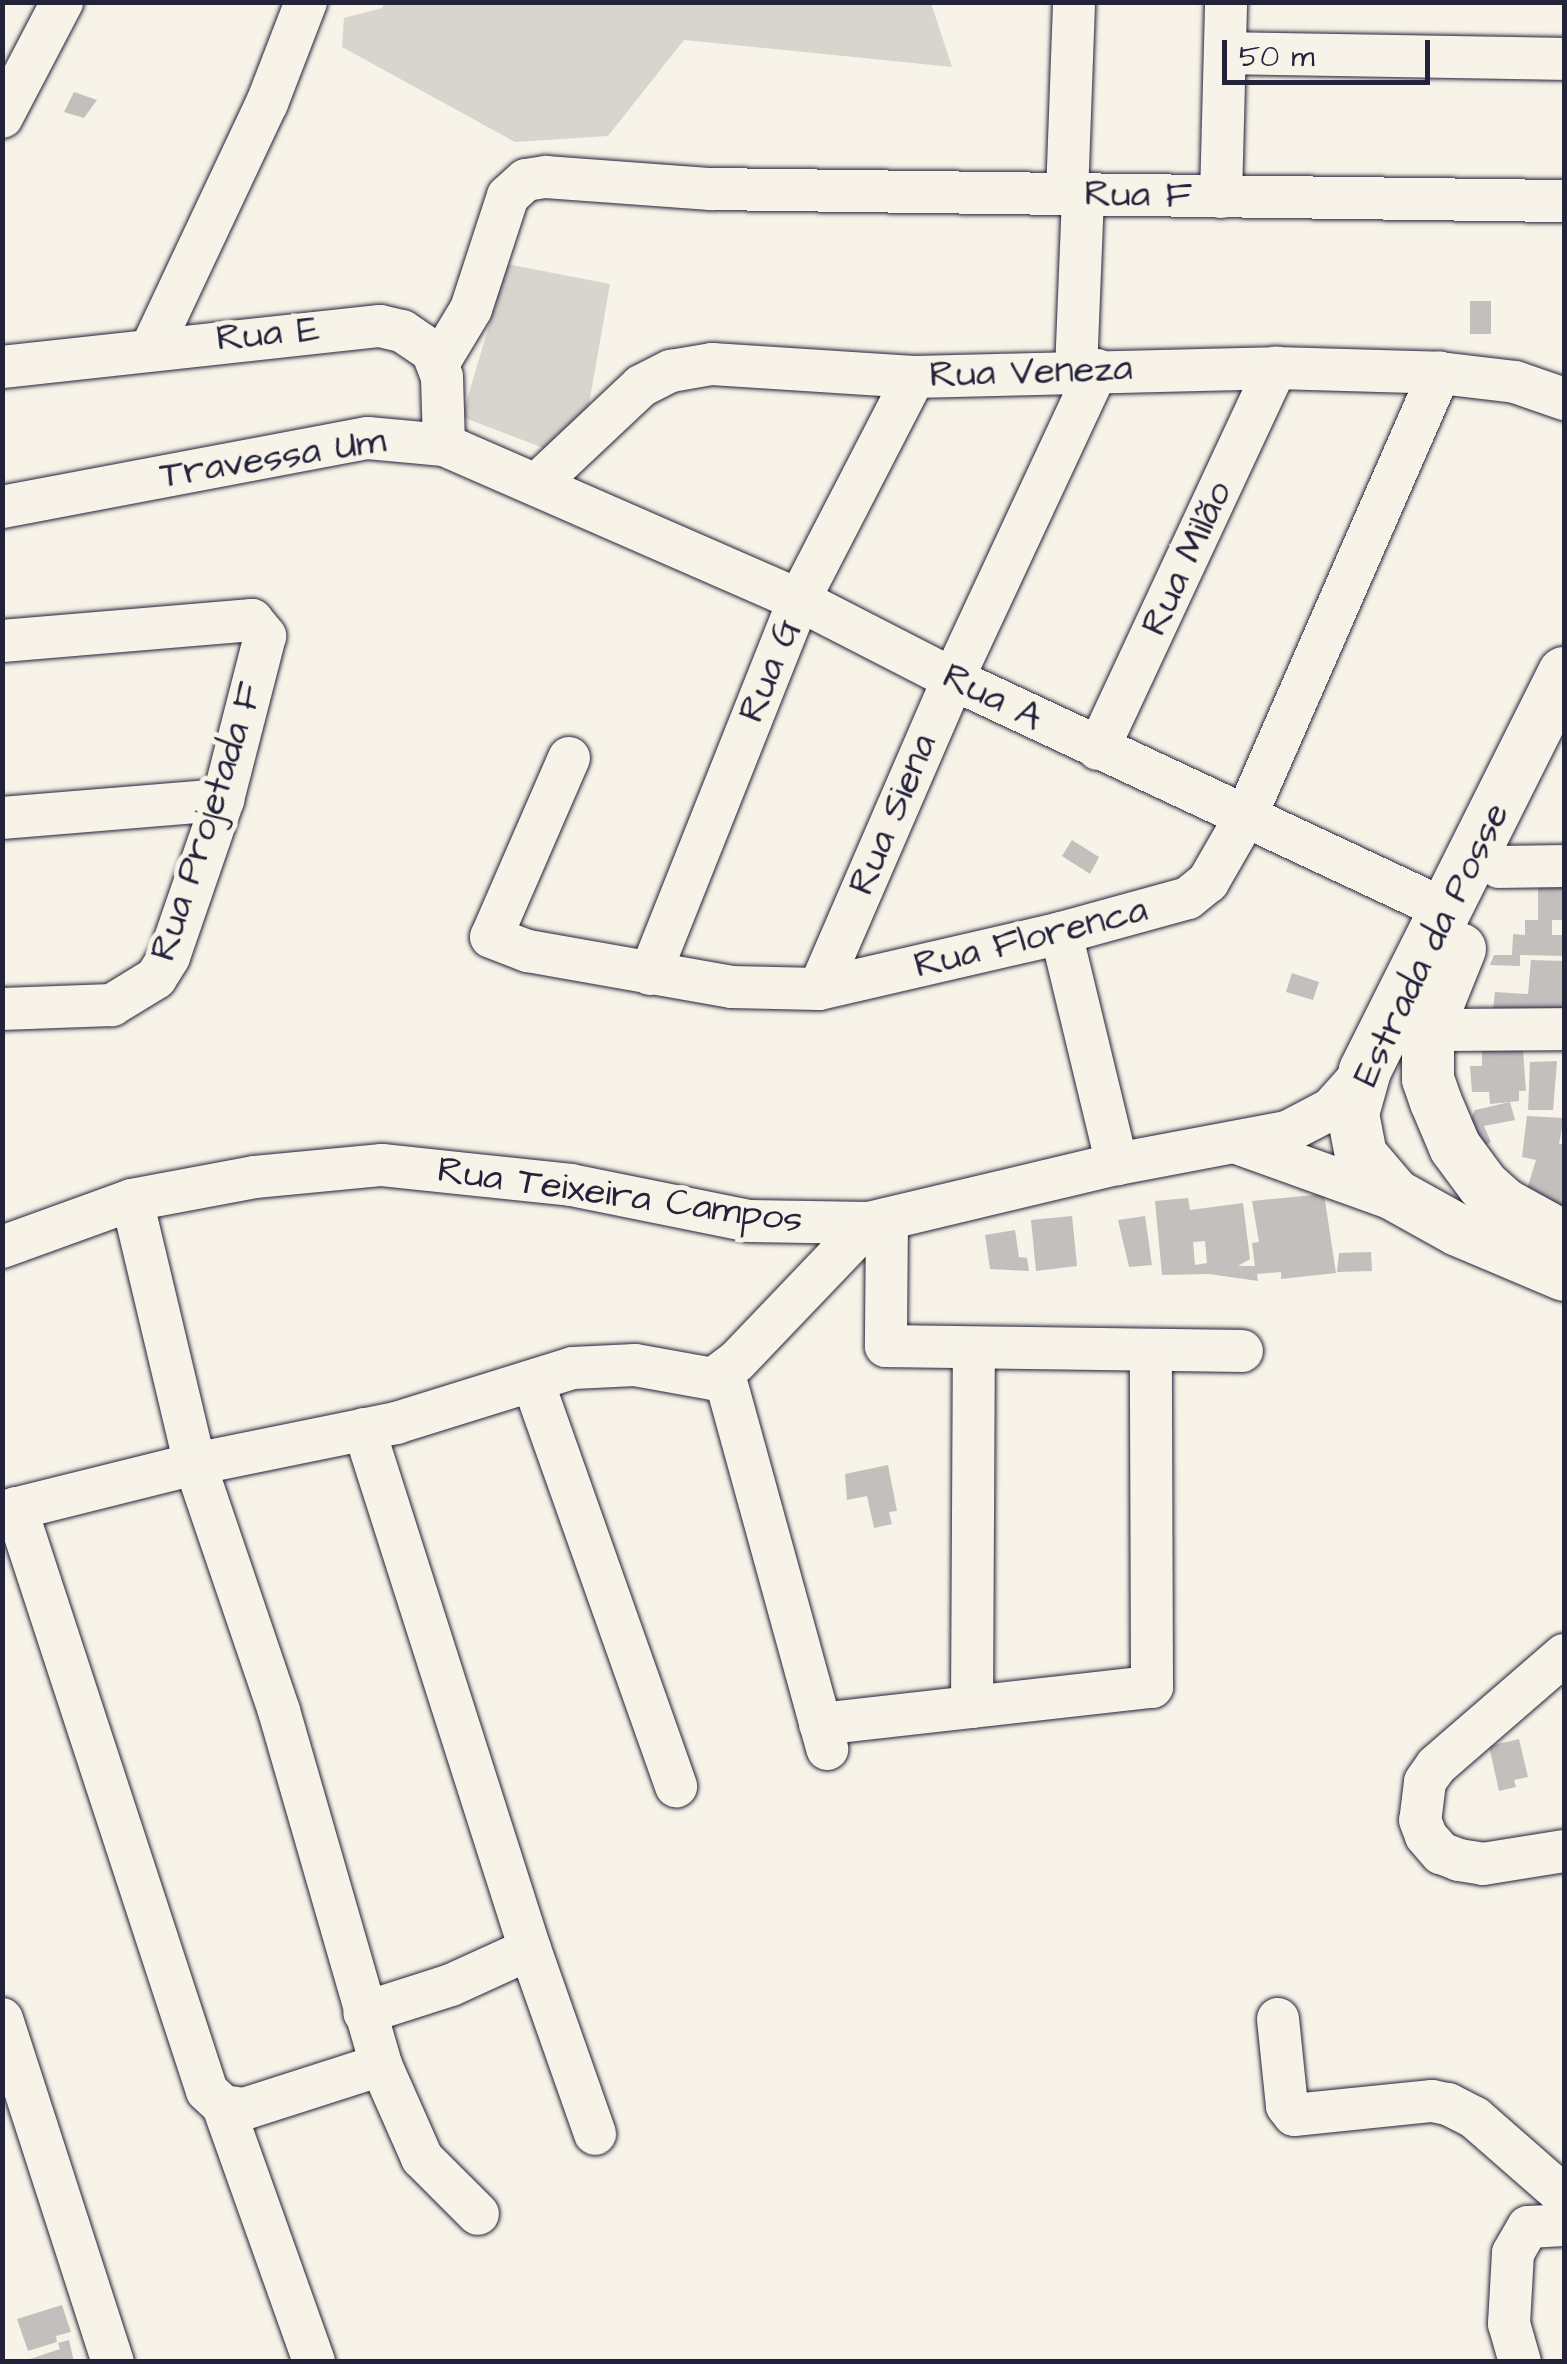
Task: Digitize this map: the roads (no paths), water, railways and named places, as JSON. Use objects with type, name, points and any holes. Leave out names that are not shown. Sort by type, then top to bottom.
[{"type":"main road","name":"Estrada da Posse","points":[[1412,1206],[1384,1185],[1361,1155],[1353,1114],[1365,1071],[1564,673]]},
{"type":"main road","name":"Estrada da Posse","points":[[1429,1055],[1452,966],[1564,735]]},
{"type":"main road","points":[[1365,1071],[1398,1068],[1429,1055],[1444,1126],[1467,1166],[1504,1204],[1564,1236]]},
{"type":"main road","points":[[1412,1206],[1436,1198],[1467,1166]]},
{"type":"main road","name":"Rua Teixeira Campos","points":[[1412,1206],[1564,1276]]},
{"type":"street","points":[[2,117],[62,2]]},
{"type":"street","points":[[152,347],[267,103],[306,2]]},
{"type":"street","points":[[1074,2],[1075,195],[1086,370]]},
{"type":"street","points":[[1221,197],[1226,2]]},
{"type":"street","points":[[1226,53],[1564,58]]},
{"type":"street","name":"Rua F","points":[[438,364],[471,309],[514,188],[546,176],[712,189],[1564,201]]},
{"type":"street","name":"Rua E","points":[[2,367],[152,347],[380,326],[420,340],[438,364]]},
{"type":"street","points":[[438,364],[444,445]]},
{"type":"street","name":"Rua Veneza","points":[[537,484],[618,404],[672,371],[712,364],[914,377],[1276,368],[1440,373],[1515,382],[1564,398]]},
{"type":"street","name":"Rua Milão","points":[[1098,749],[1276,368]]},
{"type":"street","name":"Rua Siena","points":[[819,989],[1086,370]]},
{"type":"street","name":"Rua Florenca","points":[[568,758],[491,937],[528,952],[732,988],[819,989],[1061,933],[1188,898],[1208,882],[1246,816],[1440,373]]},
{"type":"street","name":"Rua G","points":[[650,974],[799,600],[914,377]]},
{"type":"street","name":"Travessa Um","points":[[2,507],[368,438],[444,445],[537,484]]},
{"type":"street","name":"Rua A","points":[[537,484],[799,600],[953,680],[1446,910]]},
{"type":"street","name":"Rua Projetada F","points":[[2,641],[252,620],[265,636],[222,800],[169,957],[156,978],[112,1005],[2,1010]]},
{"type":"street","points":[[2,818],[222,800]]},
{"type":"street","points":[[1499,867],[1564,866]]},
{"type":"street","points":[[1061,933],[1116,1164]]},
{"type":"street","points":[[1429,1055],[1564,1030]]},
{"type":"street","name":"Rua Teixeira Campos","points":[[2,1247],[132,1200],[254,1177],[382,1165],[571,1186],[749,1221],[878,1221],[1116,1164],[1240,1144],[1307,1124],[1331,1109],[1365,1071]]},
{"type":"street","name":"Rua Teixeira Campos","points":[[1240,1144],[1412,1206]]},
{"type":"street","points":[[132,1200],[195,1464],[279,1710],[381,2065],[422,2158],[478,2214]]},
{"type":"street","points":[[878,1221],[886,1346],[1242,1351]]},
{"type":"street","points":[[314,2362],[223,2106],[207,2091],[9,1510],[195,1464],[364,1429],[604,1364],[701,1380],[724,1374],[878,1221]]},
{"type":"street","points":[[972,1707],[974,1348]]},
{"type":"street","points":[[724,1374],[824,1738],[972,1707],[1152,1688],[1152,1352]]},
{"type":"street","points":[[533,1382],[676,1786]]},
{"type":"street","points":[[364,1429],[530,1949],[595,2134]]},
{"type":"street","points":[[1564,1655],[1436,1766],[1426,1782],[1420,1820],[1426,1836],[1441,1853],[1483,1864],[1564,1851]]},
{"type":"street","points":[[364,2013],[450,1985],[530,1949]]},
{"type":"street","points":[[2,2019],[114,2362]]},
{"type":"street","points":[[1278,2019],[1287,2106],[1294,2115],[1432,2101],[1448,2104],[1475,2118],[1564,2196]]},
{"type":"street","points":[[223,2106],[244,2110],[268,2105],[381,2065]]},
{"type":"street","points":[[1520,2362],[1509,2324],[1513,2253],[1528,2227],[1564,2224]]}]
